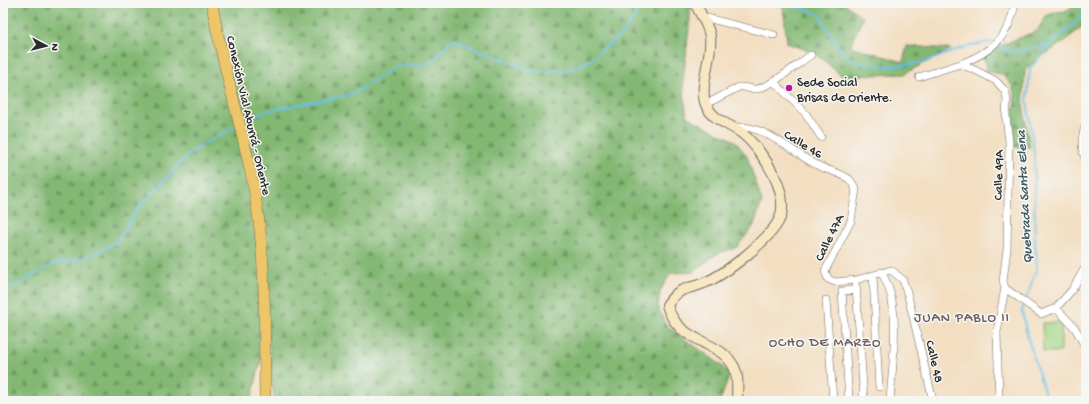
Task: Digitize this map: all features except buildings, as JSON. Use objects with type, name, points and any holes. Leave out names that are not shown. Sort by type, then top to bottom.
[{"type":"main road","name":"Conexión Vial Aburrá - Oriente","points":[[212,3],[216,32],[246,146],[256,202],[262,264],[265,401]]},
{"type":"main road","points":[[695,3],[703,17],[710,36],[704,94],[706,104],[717,120],[734,128],[756,146],[764,158],[782,197],[781,217],[776,226],[743,257],[704,283],[681,290],[674,294],[667,305],[670,316],[676,326],[721,353],[734,367],[737,386],[737,401]]},
{"type":"street","points":[[919,77],[977,58],[998,41],[1009,27],[1015,3]]},
{"type":"street","points":[[703,17],[774,35]]},
{"type":"street","points":[[706,104],[739,87],[757,89],[773,81],[811,55]]},
{"type":"street","name":"Calle 49A","points":[[960,64],[996,81],[1005,91],[1007,100],[1006,116],[1009,142],[1007,249],[1003,281],[1005,288],[997,332],[999,401]]},
{"type":"street","points":[[773,81],[806,114],[821,137]]},
{"type":"street","points":[[1086,124],[1083,132],[1081,150],[1086,160]]},
{"type":"street","name":"Calle 46","points":[[734,128],[750,128],[766,133],[815,164],[849,179],[856,189]]},
{"type":"street","name":"Calle 47A","points":[[856,189],[851,221],[825,271],[828,279],[835,282],[856,280]]},
{"type":"street","points":[[1005,288],[1041,314],[1056,308],[1072,290],[1086,266]]},
{"type":"street","name":"Calle 48","points":[[881,272],[890,270],[903,280],[913,314],[933,401]]},
{"type":"street","points":[[864,401],[856,280],[873,276],[881,272],[890,290],[892,311],[894,341],[890,401]]},
{"type":"street","points":[[873,276],[879,387]]},
{"type":"street","points":[[849,401],[842,291],[857,290]]},
{"type":"street","points":[[826,300],[833,401]]},
{"type":"street","points":[[1056,308],[1074,328],[1086,348]]},
{"type":"green space","points":[[3,3],[690,3],[690,19],[683,82],[687,117],[735,141],[747,156],[762,202],[753,227],[736,248],[716,254],[693,272],[671,273],[660,291],[658,308],[667,326],[721,365],[730,374],[720,401],[274,401],[268,332],[251,401],[3,401]]},
{"type":"green space","points":[[767,3],[844,3],[863,18],[850,46],[903,62],[907,46],[951,49],[904,74],[842,76],[815,53],[787,43],[783,7]]},
{"type":"green space","points":[[1074,3],[1086,3],[1086,23],[1064,42],[1039,58],[1025,70],[1023,106],[1030,147],[1014,147],[1010,116],[1015,106],[1013,87],[1003,74],[987,72],[983,56],[994,48],[1037,31],[1046,16],[1056,12],[1067,11]]},
{"type":"green space","points":[[1061,322],[1061,352],[1043,352],[1042,323]]},
{"type":"waterway","points":[[244,122],[265,111],[353,94],[396,66],[429,64],[452,39],[533,71],[568,70],[589,61],[624,32],[643,5],[647,3]]},
{"type":"waterway","points":[[785,3],[819,14],[843,54],[861,64],[890,66],[922,63],[962,48],[988,42],[993,43]]},
{"type":"waterway","name":"Quebrada Santa Elena","points":[[1047,401],[1027,335],[1022,311],[1037,268],[1035,242],[1034,151],[1027,101],[1030,69],[1050,44],[1076,23],[1086,9]]},
{"type":"waterway","points":[[997,45],[1011,52],[1050,44]]},
{"type":"waterway","points":[[3,295],[6,291],[53,264],[85,258],[117,242],[138,208],[187,156],[204,144],[236,126]]},
{"type":"place","name":"Sede Social Brisas de Oriente.","points":[[789,88]]},
{"type":"district","name":"JUAN PABLO II","points":[[962,316]]},
{"type":"district","name":"OCHO DE MARZO","points":[[825,341]]}]
